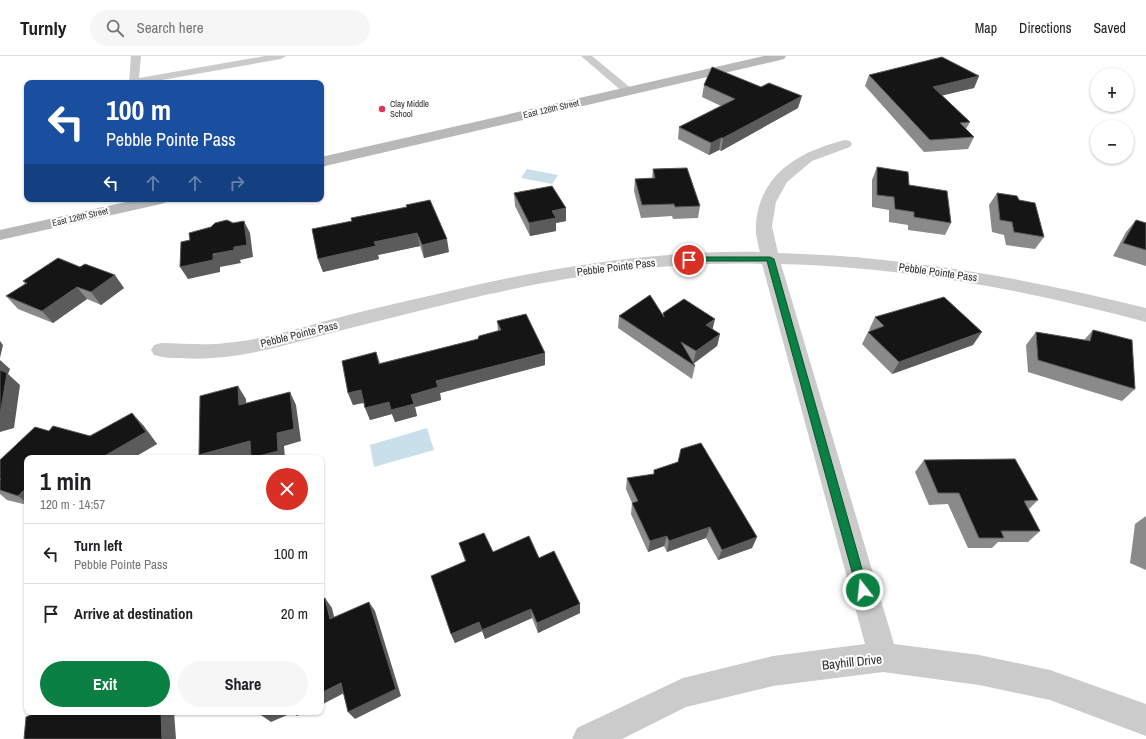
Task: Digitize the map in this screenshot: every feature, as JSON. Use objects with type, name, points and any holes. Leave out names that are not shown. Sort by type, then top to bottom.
[{"type":"street","name":"East 126th Street","points":[[324,161],[780,56]]},
{"type":"street","points":[[845,144],[807,158],[780,179],[768,202],[764,226],[770,259],[883,657]]},
{"type":"street","name":"East 126th Street","points":[[0,235],[140,202]]},
{"type":"street","name":"Pebble Pointe Pass","points":[[161,350],[211,352],[251,346],[540,277],[662,260],[770,259],[854,262],[970,276],[1076,297],[1146,315]]},
{"type":"street","name":"Bayhill Drive","points":[[588,739],[683,693],[773,671],[883,657],[980,670],[1050,685],[1146,720]]},
{"type":"lane","points":[[134,80],[136,56]]},
{"type":"lane","points":[[150,80],[281,56]]},
{"type":"lane","points":[[586,56],[628,91]]},
{"type":"water","points":[[527,169],[558,175],[552,184],[521,178]]},
{"type":"water","points":[[427,428],[434,450],[374,467],[370,445]]},
{"type":"building","points":[[942,57],[979,76],[933,87],[970,122],[960,123],[974,137],[930,140],[869,75]]},
{"type":"building","points":[[712,67],[761,87],[769,83],[802,96],[711,143],[679,127],[735,99],[704,85]]},
{"type":"building","points":[[877,167],[908,172],[909,185],[947,191],[951,223],[914,217],[914,212],[895,209],[894,197],[877,195]]},
{"type":"building","points":[[687,168],[700,206],[675,207],[674,204],[642,205],[635,179],[655,178],[653,169]]},
{"type":"building","points":[[552,186],[566,208],[552,211],[556,218],[529,223],[514,193]]},
{"type":"building","points":[[997,193],[1017,196],[1019,200],[1035,203],[1044,237],[1014,232],[1012,222],[1000,220]]},
{"type":"building","points":[[430,200],[447,239],[422,245],[417,233],[374,242],[376,246],[318,259],[312,229],[352,221],[351,218],[407,207],[406,205]]},
{"type":"building","points":[[227,220],[233,223],[244,221],[247,245],[234,247],[234,250],[213,254],[213,260],[180,267],[181,242],[190,240],[189,233],[211,227],[215,223]]},
{"type":"building","points":[[1136,220],[1146,223],[1146,250],[1123,243]]},
{"type":"building","points":[[58,258],[80,267],[85,264],[115,275],[91,292],[77,287],[42,311],[6,296],[27,283],[23,281]]},
{"type":"building","points":[[650,295],[664,317],[663,313],[684,299],[715,319],[706,325],[720,334],[696,351],[681,342],[695,366],[619,316]]},
{"type":"building","points":[[944,297],[982,332],[899,362],[868,332],[884,326],[875,317]]},
{"type":"building","points":[[526,314],[545,353],[436,381],[438,387],[411,395],[414,404],[391,410],[389,402],[365,408],[361,390],[348,393],[342,361],[376,352],[379,364],[478,339],[479,336],[501,330],[497,321]]},
{"type":"building","points":[[1093,330],[1132,340],[1135,389],[1038,360],[1036,332],[1090,341]]},
{"type":"building","points":[[0,370],[7,373],[0,415]]},
{"type":"building","points":[[238,386],[239,405],[290,392],[294,429],[277,433],[278,451],[263,455],[251,455],[250,441],[199,455],[200,396]]},
{"type":"building","points":[[132,413],[146,432],[106,455],[24,455],[24,490],[18,496],[0,490],[0,460],[35,427],[49,431],[53,426],[90,436]]},
{"type":"building","points":[[701,443],[757,537],[722,550],[710,527],[669,541],[667,536],[650,541],[632,503],[638,501],[627,478],[654,474],[654,470],[678,462],[681,449]]},
{"type":"building","points":[[1015,459],[1038,500],[1024,501],[1040,531],[1001,531],[1004,538],[979,538],[959,493],[938,493],[924,460]]},
{"type":"building","points":[[484,533],[493,552],[529,536],[539,558],[554,551],[580,604],[537,623],[531,609],[482,630],[479,622],[451,634],[431,576],[466,561],[459,543]]},
{"type":"building","points":[[324,598],[330,619],[369,602],[396,689],[348,712],[341,683],[324,692]]},
{"type":"building","points":[[31,715],[161,715],[162,739],[24,739],[26,717]]},
{"type":"place","name":"Clay Middle School","points":[[382,109]]},
{"type":"route","points":[[689,260],[728,258],[770,259],[863,590]]}]
